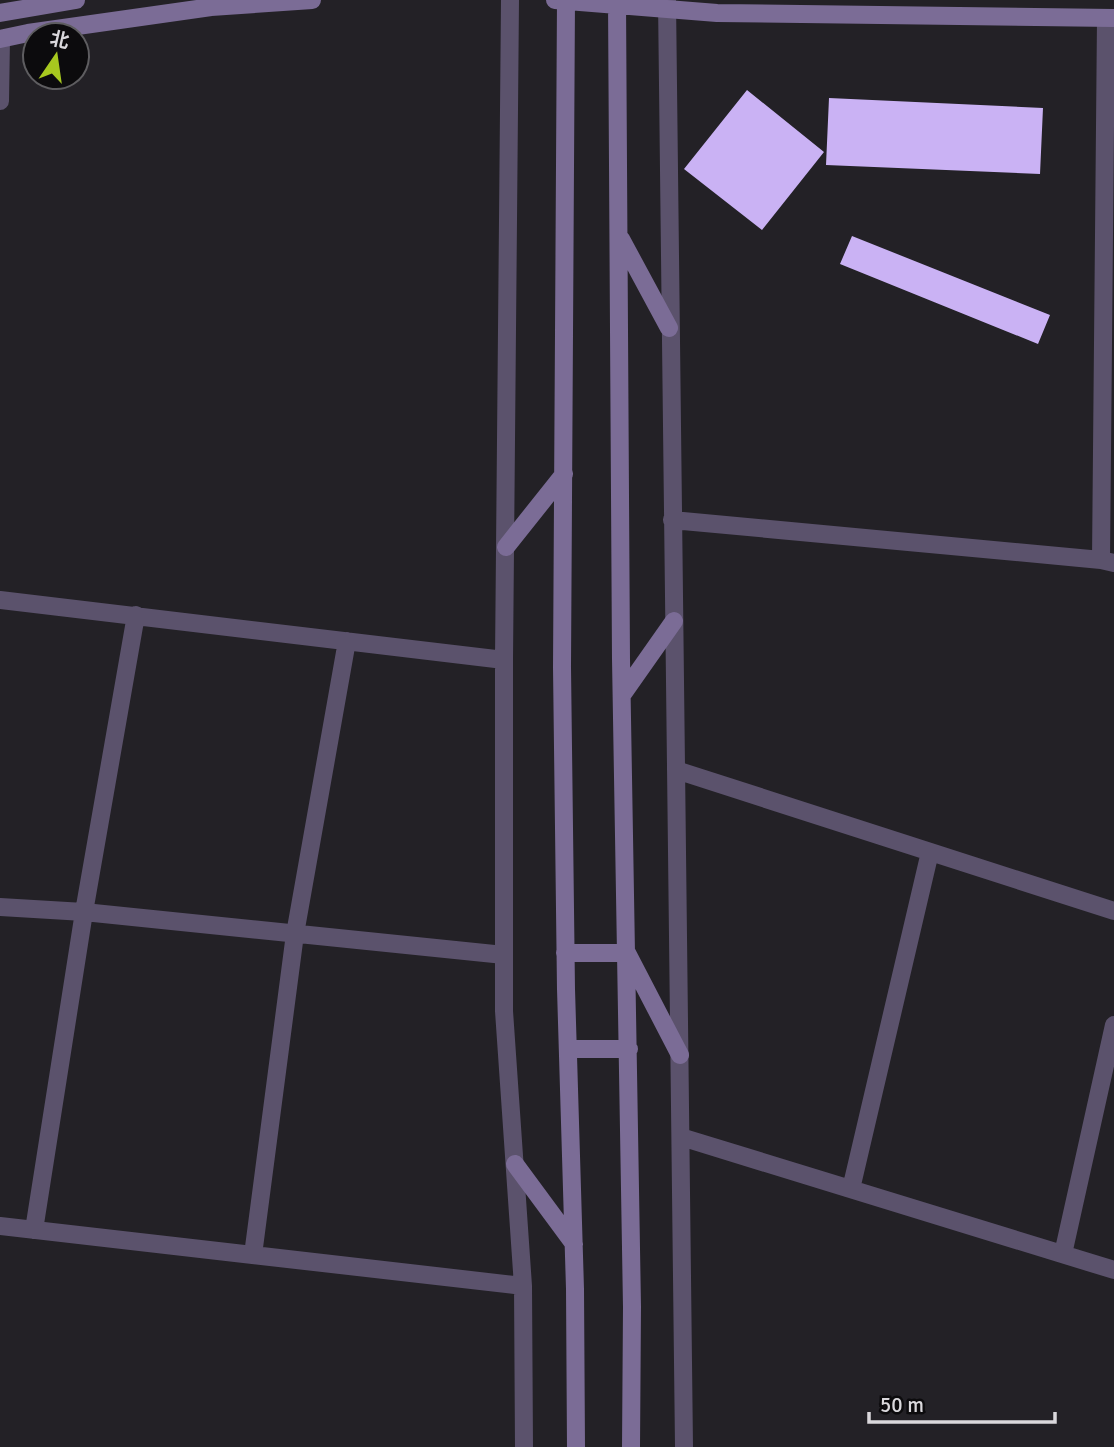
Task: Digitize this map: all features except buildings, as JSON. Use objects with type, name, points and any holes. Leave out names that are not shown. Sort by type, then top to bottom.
[{"type":"main road","points":[[0,13],[76,0]]},
{"type":"main road","points":[[1,39],[211,7],[312,0]]},
{"type":"main road","points":[[576,1447],[574,1244],[565,953],[562,667],[562,0],[667,4],[717,13],[1110,18]]},
{"type":"main road","points":[[617,3],[631,1447]]},
{"type":"main road","points":[[619,236],[669,328]]},
{"type":"main road","points":[[506,547],[564,474]]},
{"type":"main road","points":[[622,695],[674,621]]},
{"type":"main road","points":[[565,953],[627,953]]},
{"type":"main road","points":[[627,953],[680,1055]]},
{"type":"main road","points":[[568,1049],[629,1049]]},
{"type":"main road","points":[[515,1164],[574,1244]]},
{"type":"street","points":[[510,0],[504,1011],[523,1286],[524,1447]]},
{"type":"street","points":[[667,4],[684,1447]]},
{"type":"street","points":[[672,520],[1107,562],[1110,18]]},
{"type":"street","points":[[0,101],[1,39]]},
{"type":"street","points":[[0,600],[504,660]]},
{"type":"street","points":[[34,1230],[84,912],[136,615]]},
{"type":"street","points":[[253,1255],[295,934],[347,641]]},
{"type":"street","points":[[676,770],[1114,911]]},
{"type":"street","points":[[851,1189],[930,852]]},
{"type":"street","points":[[0,907],[84,912],[505,955]]},
{"type":"street","points":[[1063,1254],[1114,1025]]},
{"type":"street","points":[[681,1137],[1114,1270]]},
{"type":"street","points":[[0,1226],[523,1286]]}]
